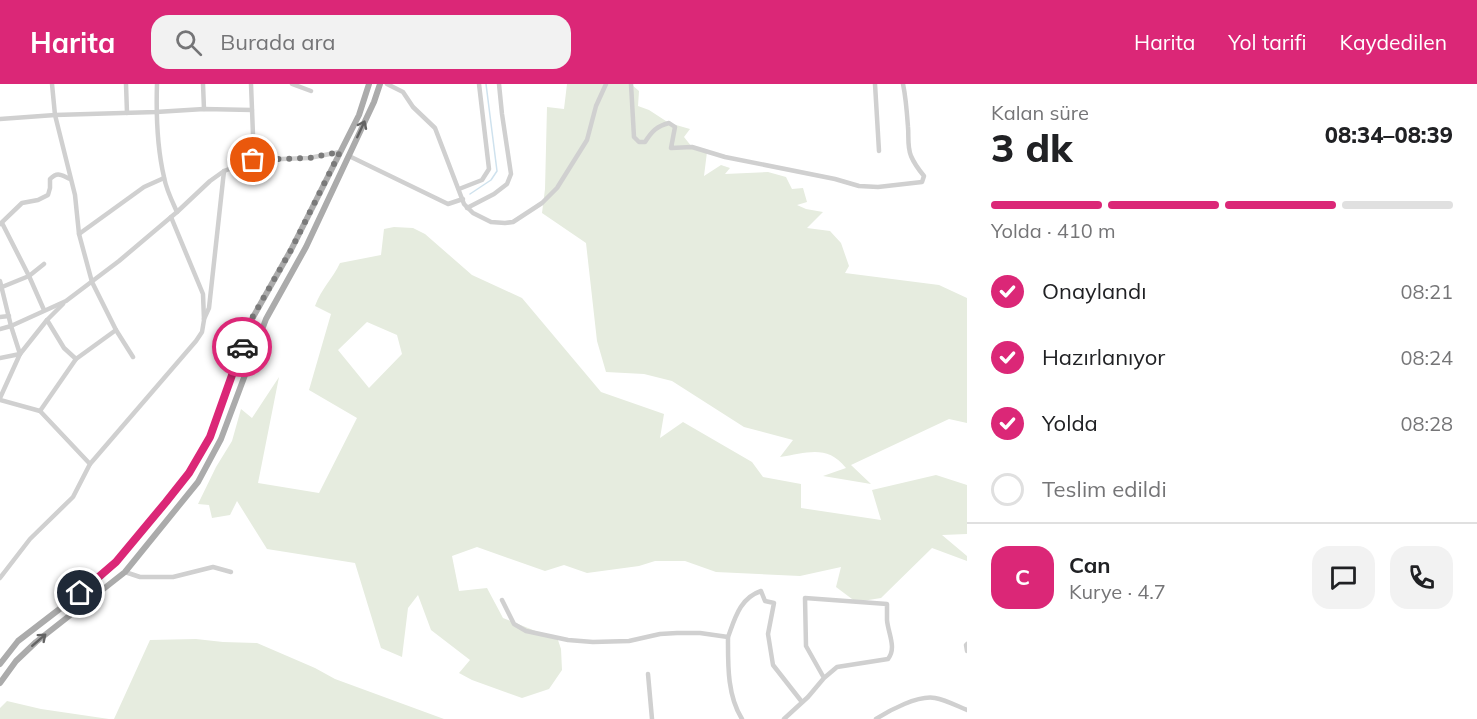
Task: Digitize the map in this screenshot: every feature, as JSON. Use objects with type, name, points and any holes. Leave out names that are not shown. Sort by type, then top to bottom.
[{"type":"main road","points":[[0,664],[18,641],[96,581],[116,562],[189,473],[210,437],[252,318],[291,250],[359,115],[369,84]]},
{"type":"main road","points":[[0,683],[16,661],[36,642],[125,572],[198,482],[221,439],[266,319],[306,247],[374,102],[380,84]]},
{"type":"street","points":[[52,84],[55,115],[75,195],[79,234],[92,282],[116,330],[133,357]]},
{"type":"street","points":[[126,84],[127,113]]},
{"type":"street","points":[[156,84],[156,112],[164,178],[177,212]]},
{"type":"street","points":[[203,84],[204,109]]},
{"type":"street","points":[[251,84],[254,135],[251,156],[253,160]]},
{"type":"street","points":[[292,84],[311,91]]},
{"type":"street","points":[[387,84],[403,92],[413,107],[435,128],[467,208],[491,222],[513,222],[542,203],[556,188],[587,140],[596,106],[606,84]]},
{"type":"street","points":[[459,189],[482,180],[489,169],[479,84]]},
{"type":"street","points":[[467,208],[494,194],[507,184],[511,174],[500,84]]},
{"type":"street","points":[[631,84],[634,137],[639,142],[645,142],[651,131],[669,123],[675,128],[671,148],[692,147],[725,157],[858,186],[878,187],[922,182],[924,176],[910,155],[907,144],[907,106],[903,84]]},
{"type":"street","points":[[875,84],[879,150]]},
{"type":"street","points":[[0,119],[204,109],[252,110]]},
{"type":"street","points":[[90,464],[40,411],[0,399],[20,354],[46,320],[224,171],[253,160],[309,158],[340,152]]},
{"type":"street","points":[[349,156],[448,204],[463,199]]},
{"type":"street","points":[[204,320],[209,308],[224,171]]},
{"type":"street","points":[[44,310],[1,224],[22,203],[38,200],[48,195],[51,188],[50,179],[55,174],[70,179]]},
{"type":"street","points":[[79,234],[144,187],[164,178]]},
{"type":"street","points":[[0,578],[30,539],[73,497],[90,464],[202,332],[203,294],[171,217]]},
{"type":"street","points":[[2,287],[29,276],[44,264]]},
{"type":"street","points":[[0,281],[20,354]]},
{"type":"street","points":[[0,329],[66,301]]},
{"type":"street","points":[[0,317],[9,316]]},
{"type":"street","points":[[46,320],[64,348],[76,359]]},
{"type":"street","points":[[40,411],[76,359],[116,330]]},
{"type":"street","points":[[0,358],[20,354]]},
{"type":"street","points":[[125,572],[140,577],[173,577],[213,567],[231,572]]},
{"type":"street","points":[[742,719],[734,702],[729,680],[728,637],[738,609],[754,593],[761,591],[765,601],[774,603],[768,634],[773,665],[802,702]]},
{"type":"street","points":[[784,719],[808,698],[824,678],[837,667],[888,660],[893,649],[887,620],[887,604],[805,598],[806,646],[824,678]]},
{"type":"street","points":[[501,600],[514,624],[526,631],[568,640],[629,641],[660,634],[677,633],[728,637]]},
{"type":"street","points":[[967,644],[967,651]]},
{"type":"street","points":[[648,674],[652,719]]},
{"type":"street","points":[[876,719],[918,699],[934,698],[967,710]]},
{"type":"shaded area","points":[[567,84],[631,84],[639,91],[638,106],[669,123],[690,129],[684,137],[692,147],[707,152],[704,176],[721,165],[730,168],[725,174],[768,172],[786,177],[792,189],[803,188],[807,202],[797,205],[823,212],[807,228],[830,231],[841,243],[849,266],[845,273],[939,285],[967,298],[967,423],[949,419],[851,465],[871,484],[823,476],[846,468],[839,460],[824,453],[808,452],[780,457],[793,440],[744,427],[672,381],[644,374],[606,372],[597,341],[586,243],[542,213],[545,189],[547,107],[564,109]]},
{"type":"shaded area","points":[[413,228],[425,234],[472,275],[522,298],[601,392],[664,414],[660,438],[683,422],[752,462],[763,477],[801,484],[801,508],[881,520],[872,490],[936,475],[967,485],[967,534],[942,535],[967,556],[967,561],[932,548],[881,598],[856,602],[836,587],[841,567],[800,576],[716,572],[685,561],[655,561],[639,566],[587,573],[564,565],[545,571],[477,547],[452,556],[459,591],[487,588],[503,618],[558,640],[562,670],[549,689],[522,698],[459,673],[470,660],[431,630],[418,595],[408,608],[402,657],[381,648],[355,563],[267,549],[237,501],[230,515],[212,518],[209,505],[198,504],[232,441],[241,409],[252,418],[279,377],[258,483],[319,493],[357,418],[309,390],[331,314],[315,306],[340,263],[381,255],[384,229]],"holes":[[[367,322],[397,335],[402,354],[369,388],[338,350]]]},
{"type":"shaded area","points":[[196,639],[257,643],[335,679],[444,719],[114,719],[150,640]]},
{"type":"shaded area","points":[[7,701],[41,709],[109,719],[0,719],[0,708]]},
{"type":"waterway","points":[[470,194],[491,180],[497,171],[486,84]]},
{"type":"way so far","points":[[242,347],[252,318],[291,250],[340,152],[309,158],[253,160]]},
{"type":"route","points":[[80,593],[116,562],[189,473],[210,437],[242,347]]}]
